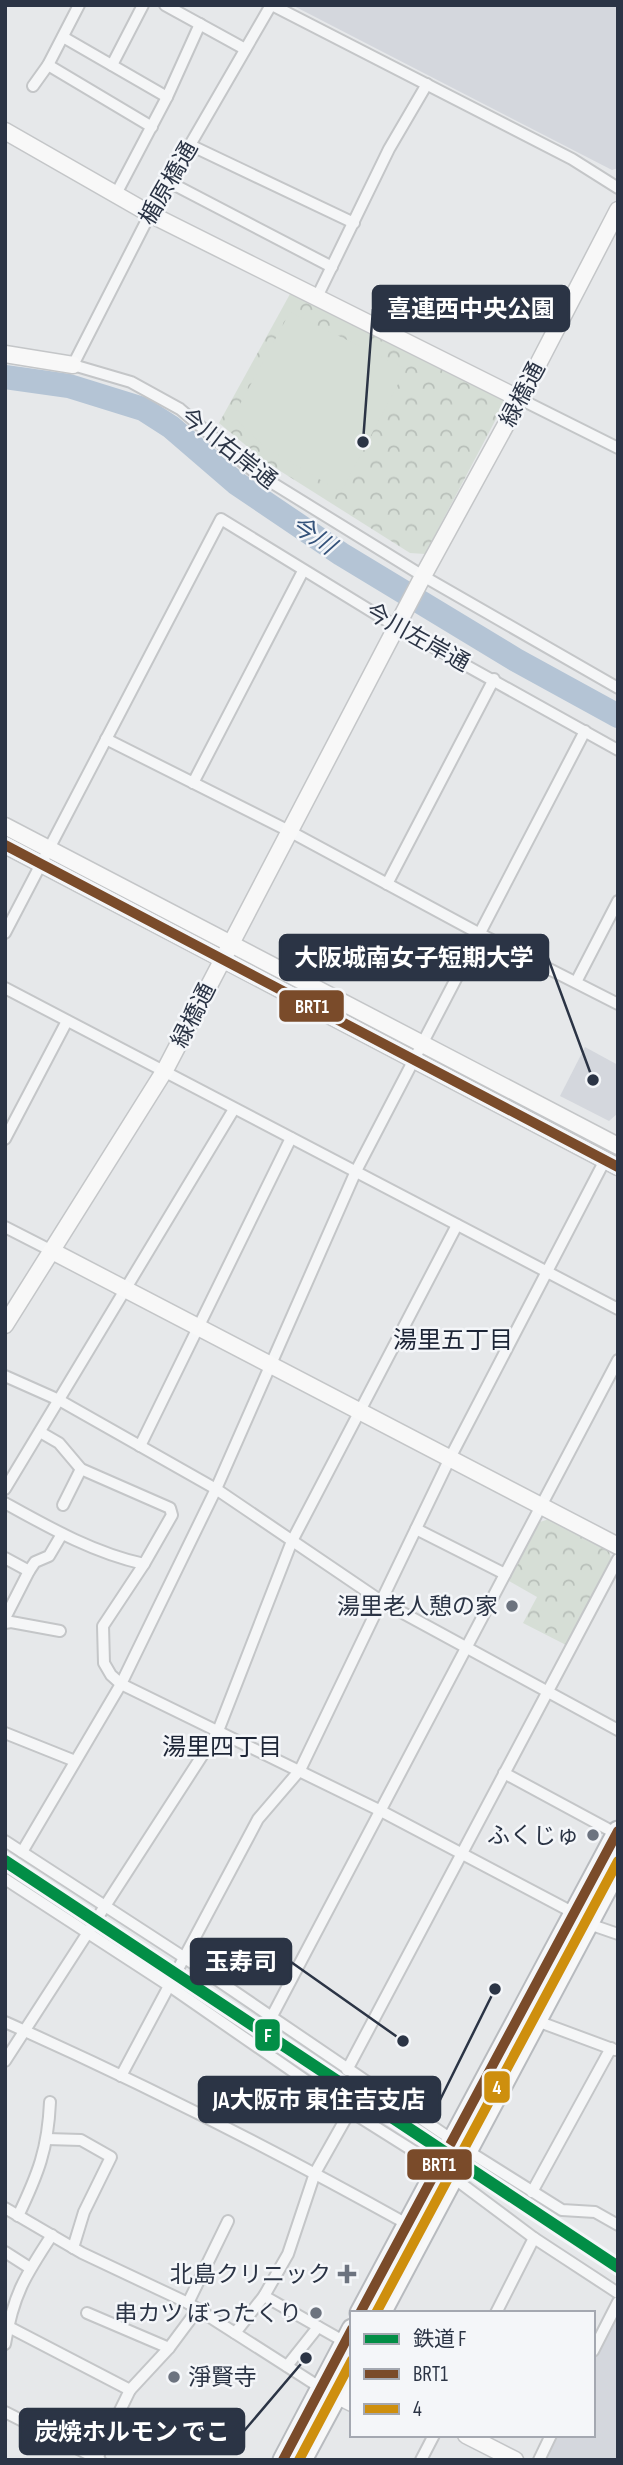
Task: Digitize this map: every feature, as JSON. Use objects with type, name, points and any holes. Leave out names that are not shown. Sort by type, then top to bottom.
[{"type":"highway","points":[[460,2146],[537,2021],[617,1833]]},
{"type":"highway","points":[[382,2311],[460,2146],[581,1919],[618,1868]]},
{"type":"highway","points":[[361,2311],[407,2224],[446,2173]]},
{"type":"highway","points":[[283,2460],[336,2396],[348,2336]]},
{"type":"highway","points":[[302,2460],[350,2371]]},
{"type":"street","points":[[33,86],[48,65],[79,5]]},
{"type":"street","points":[[112,65],[144,5]]},
{"type":"street","points":[[165,5],[246,49]]},
{"type":"street","points":[[271,5],[572,159],[618,188]]},
{"type":"street","name":"楯原橋通","points":[[72,365],[150,214],[271,5]]},
{"type":"street","points":[[116,194],[167,97],[200,24]]},
{"type":"street","points":[[63,37],[167,97]]},
{"type":"street","points":[[48,65],[152,127]]},
{"type":"street","points":[[317,297],[389,149],[427,84]]},
{"type":"street","points":[[5,131],[150,214],[618,448]]},
{"type":"street","points":[[190,145],[354,223]]},
{"type":"street","points":[[169,182],[332,267]]},
{"type":"street","name":"緑橋通","points":[[5,1325],[165,1070],[618,210]]},
{"type":"street","name":"今川右岸通","points":[[5,354],[72,365],[131,382],[180,409],[253,471],[423,576],[617,686]]},
{"type":"street","name":"今川左岸通","points":[[106,739],[221,519],[303,571],[399,623],[618,750]]},
{"type":"street","points":[[193,783],[303,571]]},
{"type":"street","points":[[387,884],[494,679]]},
{"type":"street","points":[[22,1852],[121,1684],[216,1489],[356,1171],[585,731]]},
{"type":"street","points":[[5,933],[106,739],[291,832],[480,934],[618,1004]]},
{"type":"street","points":[[5,826],[46,857],[222,958],[418,1052],[616,1141]]},
{"type":"street","points":[[5,845],[46,857],[231,944],[611,1163],[545,1270],[450,1458],[300,1770],[258,1819],[121,2076]]},
{"type":"street","points":[[576,982],[618,901]]},
{"type":"street","points":[[5,988],[618,1309]]},
{"type":"street","points":[[5,1139],[67,1021]]},
{"type":"street","points":[[5,1489],[234,1109]]},
{"type":"street","points":[[140,1446],[291,1138]]},
{"type":"street","points":[[5,2061],[218,1731],[292,1541],[457,1226]]},
{"type":"street","points":[[5,1227],[618,1546]]},
{"type":"street","points":[[271,2018],[618,1360]]},
{"type":"street","points":[[5,1376],[59,1400],[216,1489],[381,1601],[618,1730]]},
{"type":"street","points":[[40,1432],[59,1443],[81,1469],[170,1508],[172,1515],[145,1564],[103,1626],[104,1663],[111,1675],[121,1684],[382,1811],[581,1919],[618,1934]]},
{"type":"street","points":[[63,1505],[81,1469]]},
{"type":"street","points":[[5,1503],[99,1551],[145,1564]]},
{"type":"street","points":[[416,1529],[505,1574]]},
{"type":"street","points":[[60,1631],[5,1621],[29,1571],[35,1562],[49,1556],[62,1534]]},
{"type":"street","points":[[5,1558],[29,1571]]},
{"type":"street","points":[[347,2070],[618,1559]]},
{"type":"street","points":[[5,1733],[75,1761]]},
{"type":"street","points":[[504,1773],[617,1833]]},
{"type":"street","points":[[5,1841],[185,1958],[347,2070],[532,2192],[562,2210],[595,2211],[618,2225]]},
{"type":"street","points":[[6,1881],[168,1985],[618,2293]]},
{"type":"street","points":[[532,2192],[614,2050],[537,2021]]},
{"type":"street","points":[[5,2022],[121,2076],[315,2173],[407,2224]]},
{"type":"street","points":[[18,2216],[44,2156],[50,2102]]},
{"type":"street","points":[[235,2333],[264,2296],[288,2254],[315,2173],[350,2111]]},
{"type":"street","points":[[47,2138],[81,2140],[111,2157],[84,2211],[74,2248]]},
{"type":"street","points":[[5,2208],[74,2248],[193,2306],[336,2396]]},
{"type":"street","points":[[5,2412],[98,2459],[130,2390],[169,2348],[193,2306],[228,2221]]},
{"type":"street","points":[[5,2344],[7,2325],[20,2284],[52,2235]]},
{"type":"street","points":[[497,2311],[534,2238]]},
{"type":"street","points":[[5,2252],[30,2268]]},
{"type":"street","points":[[264,2296],[318,2327],[348,2336]]},
{"type":"street","points":[[595,2347],[618,2302]]},
{"type":"street","points":[[88,2314],[169,2348]]},
{"type":"street","points":[[7,2325],[130,2390]]},
{"type":"street","points":[[287,2366],[318,2327]]},
{"type":"street","points":[[421,2460],[433,2437]]},
{"type":"street","points":[[471,2437],[515,2460]]},
{"type":"street","points":[[539,2460],[550,2437]]},
{"type":"shaded area","points":[[292,5],[618,5],[618,168],[612,170]]},
{"type":"shaded area","points":[[585,1047],[618,1065],[618,1113],[609,1121],[560,1096]]},
{"type":"shaded area","points":[[618,2312],[618,2460],[542,2460],[554,2437],[595,2437],[595,2356]]},
{"type":"green space","points":[[290,294],[506,400],[425,554],[410,553],[266,462],[219,423]]},
{"type":"green space","points":[[290,312],[406,369],[341,492],[265,447],[233,417]]},
{"type":"green space","points":[[549,1519],[609,1551],[611,1558],[566,1645],[523,1623],[537,1597],[509,1581],[540,1522]]},
{"type":"waterway","name":"今川","points":[[5,377],[69,386],[143,409],[171,427],[236,483],[341,554],[516,660],[618,716]]},
{"type":"rail line","name":"F","points":[[5,1861],[618,2267]]},
{"type":"transit line","name":"BRT1","points":[[5,845],[618,1167]]},
{"type":"transit line","name":"BRT1","points":[[361,2311],[618,1831]]},
{"type":"transit line","name":"4","points":[[377,2311],[618,1861]]},
{"type":"transit line","name":"BRT1","points":[[283,2460],[350,2333]]},
{"type":"transit line","name":"4","points":[[299,2460],[350,2364]]},
{"type":"place","name":"喜連西中央公園","points":[[363,442]]},
{"type":"place","name":"大阪城南女子短期大学","points":[[593,1080]]},
{"type":"place","name":"湯里老人憩の家","points":[[512,1606]]},
{"type":"place","name":"ふくじゅ","points":[[593,1835]]},
{"type":"place","name":"JA大阪市 東住吉支店","points":[[495,1989]]},
{"type":"place","name":"玉寿司","points":[[403,2041]]},
{"type":"place","name":"北島クリニック","points":[[347,2274]]},
{"type":"place","name":"串カツ ぼったくり","points":[[316,2313]]},
{"type":"place","name":"炭焼ホルモン でこ","points":[[306,2358]]},
{"type":"place","name":"淨賢寺","points":[[174,2377]]},
{"type":"district","name":"湯里五丁目","points":[[453,1340]]},
{"type":"district","name":"湯里四丁目","points":[[222,1747]]}]
